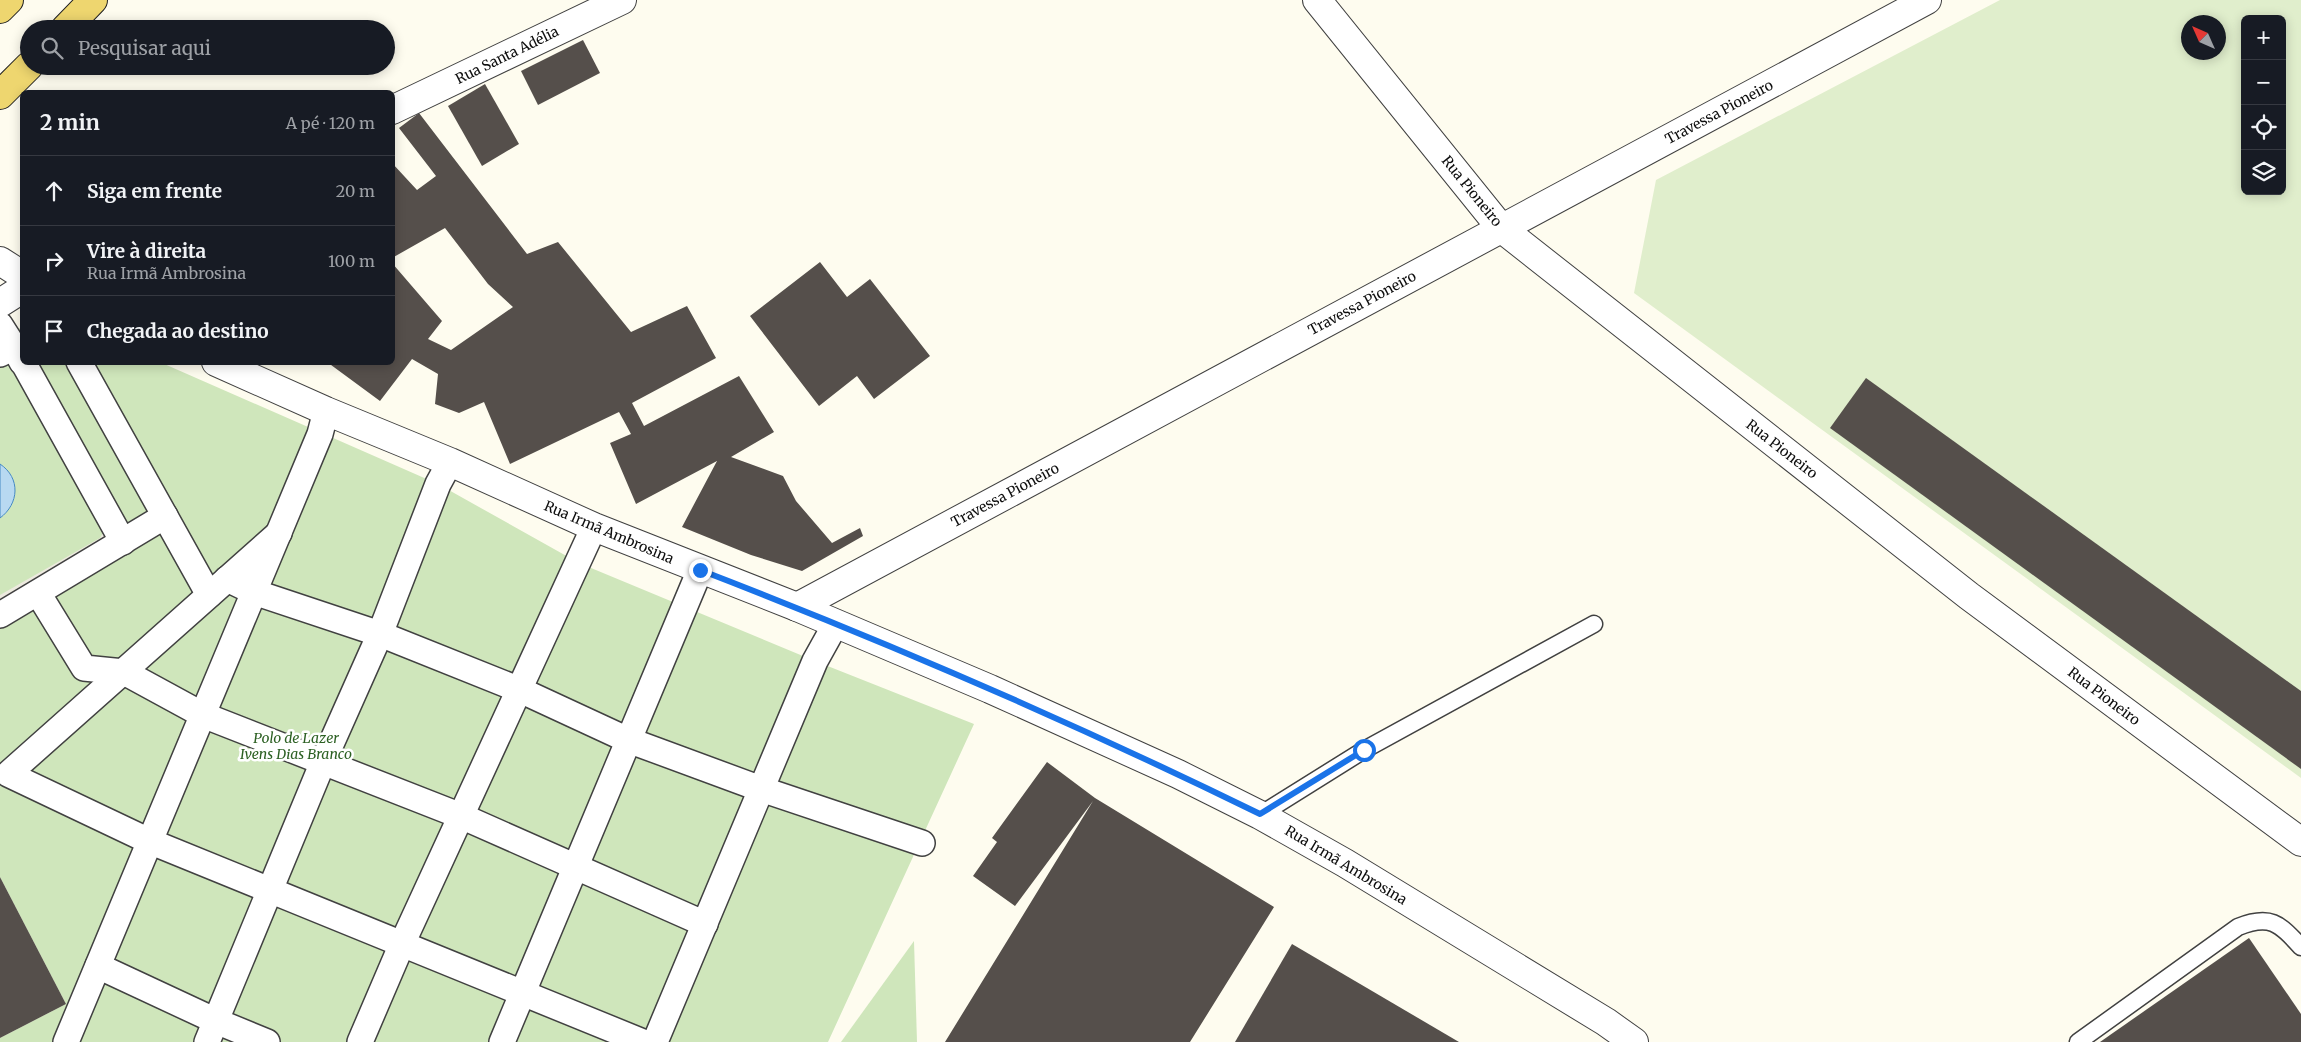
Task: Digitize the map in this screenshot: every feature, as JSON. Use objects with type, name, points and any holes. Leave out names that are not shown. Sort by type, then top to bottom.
[{"type":"main road","points":[[0,9],[9,0]]},
{"type":"main road","points":[[74,20],[93,0]]},
{"type":"main road","points":[[0,95],[20,75]]},
{"type":"street","name":"Rua Santa Adélia","points":[[395,109],[622,0]]},
{"type":"street","name":"Rua Pioneiro","points":[[1317,0],[1501,228],[1969,596],[2301,842]]},
{"type":"street","name":"Travessa Pioneiro","points":[[797,607],[1927,0]]},
{"type":"street","points":[[0,261],[20,273]]},
{"type":"street","points":[[0,303],[20,289]]},
{"type":"street","points":[[0,325],[15,356]]},
{"type":"street","points":[[20,365],[123,542]]},
{"type":"street","points":[[81,365],[209,595]]},
{"type":"street","name":"Rua Irmã Ambrosina","points":[[223,365],[326,411],[450,462],[594,527],[797,607],[835,625],[999,693],[1178,774],[1260,814],[1345,863],[1606,1022],[1634,1042]]},
{"type":"street","points":[[66,1042],[320,434],[326,411]]},
{"type":"street","points":[[212,1032],[323,762],[380,634],[438,484],[450,462]]},
{"type":"street","points":[[0,615],[38,594],[165,516]]},
{"type":"street","points":[[360,1042],[402,944],[594,527]]},
{"type":"street","points":[[278,533],[8,774],[150,841],[643,1042]]},
{"type":"street","points":[[502,1042],[700,570]]},
{"type":"street","points":[[227,579],[254,592],[380,634],[520,690],[628,740],[761,789],[922,843]]},
{"type":"street","points":[[38,594],[84,668],[124,672],[203,714],[461,816],[705,924]]},
{"type":"street","points":[[655,1042],[815,661],[835,625]]},
{"type":"street","points":[[98,966],[212,1032],[267,1042]]},
{"type":"lane","points":[[1260,814],[1364,750],[1594,624]]},
{"type":"lane","points":[[2078,1042],[2238,927],[2256,920],[2271,922],[2287,932],[2301,947]]},
{"type":"green space","points":[[2000,0],[2301,0],[2301,778],[1634,293],[1656,180]]},
{"type":"green space","name":"Polo de Lazer Ivens Dias Branco","points":[[20,328],[20,365],[167,365],[438,484],[579,563],[815,661],[974,724],[828,1042],[0,1042],[0,1038],[66,1004],[0,877],[0,518],[11,506],[15,491],[12,476],[0,464],[0,339]]},
{"type":"green space","points":[[914,941],[917,1042],[841,1042]]},
{"type":"shaded area","points":[[106,528],[123,542],[0,614],[0,595],[100,538]]},
{"type":"water","points":[[0,464],[12,476],[15,491],[11,506],[0,518]]},
{"type":"building","points":[[583,40],[600,73],[538,105],[521,71]]},
{"type":"building","points":[[485,84],[519,144],[482,166],[448,106]]},
{"type":"building","points":[[419,113],[527,254],[558,242],[631,332],[687,306],[716,358],[632,403],[644,426],[739,376],[774,432],[731,457],[783,476],[796,501],[832,543],[860,528],[863,536],[802,571],[751,555],[682,527],[717,461],[636,504],[610,443],[631,434],[619,412],[510,464],[484,402],[459,413],[435,404],[438,374],[412,359],[380,401],[331,365],[395,365],[395,266],[442,321],[428,339],[451,350],[513,307],[488,284],[445,228],[395,256],[395,166],[417,190],[436,176],[399,128]]},
{"type":"building","points":[[820,262],[847,297],[870,279],[930,356],[874,399],[857,376],[819,406],[750,316]]},
{"type":"building","points":[[1866,378],[2301,691],[2301,769],[1830,428]]},
{"type":"building","points":[[1047,762],[1095,798],[1274,907],[1190,1042],[945,1042],[1093,801],[1015,906],[973,876],[997,842],[992,838]]},
{"type":"building","points":[[0,877],[66,1004],[0,1038]]},
{"type":"building","points":[[2249,938],[2301,1014],[2301,1042],[2100,1042]]},
{"type":"building","points":[[1292,944],[1459,1042],[1235,1042]]},
{"type":"route","points":[[700,570],[797,607],[835,625],[990,689],[1178,774],[1260,814],[1364,750]]}]
